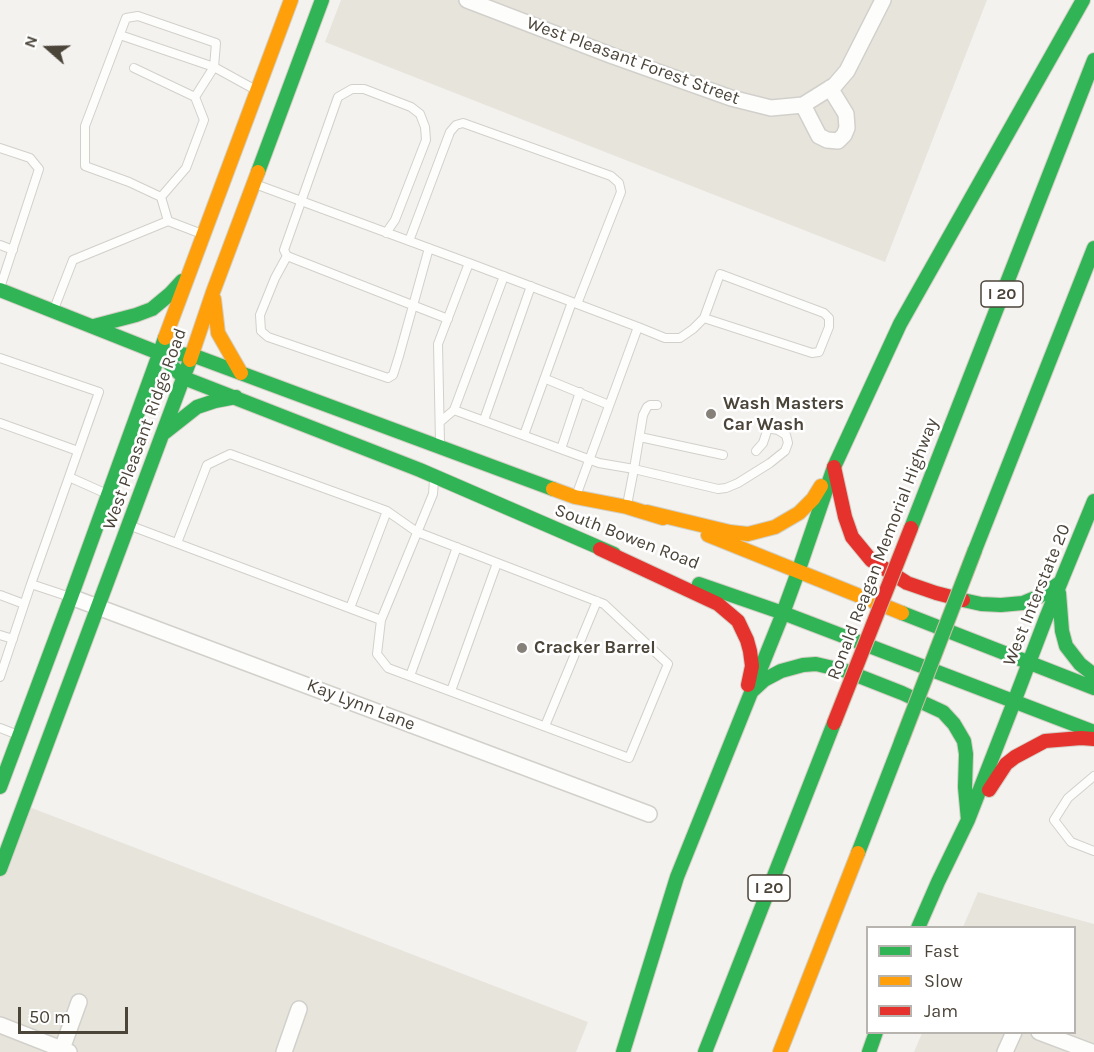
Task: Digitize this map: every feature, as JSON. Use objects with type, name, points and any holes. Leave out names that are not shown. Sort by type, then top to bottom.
[{"type":"main road","name":"West Pleasant Ridge Road","points":[[0,787],[291,0]]},
{"type":"main road","name":"West Pleasant Ridge Road","points":[[0,869],[184,378],[213,292],[322,0]]},
{"type":"main road","points":[[624,1052],[677,877],[783,613],[834,467],[900,324],[1083,0]]},
{"type":"main road","name":"Ronald Reagan Memorial Highway","points":[[705,1052],[1094,60]]},
{"type":"main road","points":[[258,91],[264,97],[266,105]]},
{"type":"main road","points":[[254,184],[250,178],[248,162],[261,127]]},
{"type":"main road","points":[[780,1052],[1094,248]]},
{"type":"main road","points":[[94,326],[154,308],[189,273]]},
{"type":"main road","name":"South Bowen Road","points":[[0,290],[159,353],[192,355],[241,373],[437,462],[600,549],[783,613],[1094,732]]},
{"type":"main road","points":[[213,292],[218,333],[241,373]]},
{"type":"main road","name":"South Bowen Road","points":[[159,353],[184,378],[236,397],[437,462],[575,497],[646,512],[1094,688]]},
{"type":"main road","points":[[163,434],[198,407],[236,397]]},
{"type":"main road","points":[[646,512],[730,532],[748,534],[775,527],[799,513],[813,499],[834,467]]},
{"type":"main road","points":[[834,467],[852,537],[871,560],[907,583],[981,604],[1023,603],[1060,585],[1062,631],[1066,646],[1080,664],[1094,675]]},
{"type":"main road","name":"West Interstate 20","points":[[968,820],[1094,501]]},
{"type":"main road","points":[[600,549],[718,604],[738,621],[747,640],[752,666],[737,726]]},
{"type":"main road","points":[[752,692],[764,680],[781,671],[816,664],[846,671],[944,712],[964,741],[968,820]]},
{"type":"main road","points":[[918,926],[968,820],[1005,764],[1045,741],[1094,739]]},
{"type":"main road","points":[[869,1052],[875,1034]]},
{"type":"street","name":"West Pleasant Forest Street","points":[[467,0],[731,98],[771,108],[802,105]]},
{"type":"street","points":[[830,88],[846,114],[847,128],[838,141],[827,140],[819,136],[802,105],[830,88],[835,85],[847,71],[883,0]]},
{"type":"street","name":"Kay Lynn Lane","points":[[71,597],[650,814]]},
{"type":"street","points":[[0,1024],[65,1051],[79,1002]]},
{"type":"street","points":[[284,1052],[299,1009]]},
{"type":"street","points":[[1005,1052],[1013,1034]]},
{"type":"street","points":[[1044,1034],[1092,1052]]},
{"type":"lane","points":[[168,221],[161,197],[129,182],[84,166],[86,126],[126,18],[138,16],[216,43],[214,67],[195,97]]},
{"type":"lane","points":[[120,35],[214,67],[258,91]]},
{"type":"lane","points":[[134,68],[195,97],[204,120],[186,168],[161,197]]},
{"type":"lane","points":[[386,232],[395,220],[426,140],[425,127],[420,114],[411,107],[364,89],[351,89],[338,98],[284,250],[287,256],[448,319]]},
{"type":"lane","points":[[409,241],[450,132],[456,125],[463,123],[610,176],[619,183],[621,192],[574,303],[524,435]]},
{"type":"lane","points":[[0,147],[30,158],[39,170],[0,290]]},
{"type":"lane","points":[[254,184],[665,338],[680,338],[704,318],[720,274],[824,313],[829,318],[829,327],[819,352],[812,353],[704,318]]},
{"type":"lane","points":[[53,311],[73,260],[168,221],[203,234]]},
{"type":"lane","points":[[0,245],[13,250]]},
{"type":"lane","points":[[287,256],[260,315],[261,331],[268,337],[388,378],[393,375],[399,356],[429,248]]},
{"type":"lane","points":[[177,543],[207,465],[230,454],[387,511],[417,532],[604,604],[668,664],[629,758],[388,668],[377,654],[381,620],[417,532],[434,492],[440,422],[438,344],[469,263]]},
{"type":"lane","points":[[440,422],[454,410],[504,276]]},
{"type":"lane","points":[[484,420],[531,286]]},
{"type":"lane","points":[[575,497],[638,327]]},
{"type":"lane","points":[[0,358],[99,392],[0,677]]},
{"type":"lane","points":[[546,379],[609,405]]},
{"type":"lane","points":[[561,449],[580,392]]},
{"type":"lane","points":[[627,507],[643,415],[650,405],[657,405]]},
{"type":"lane","points":[[454,410],[599,463],[718,489],[738,483],[785,452],[788,443],[786,435],[765,427],[763,443],[756,451]]},
{"type":"lane","points":[[0,423],[78,451]]},
{"type":"lane","points":[[640,436],[723,455]]},
{"type":"lane","points":[[69,477],[108,495]]},
{"type":"lane","points":[[350,608],[387,511]]},
{"type":"lane","points":[[129,526],[381,620]]},
{"type":"lane","points":[[410,676],[457,547]]},
{"type":"lane","points":[[452,691],[497,563]]},
{"type":"lane","points":[[31,584],[71,597]]},
{"type":"lane","points":[[0,595],[24,604]]},
{"type":"lane","points":[[545,726],[597,601]]},
{"type":"lane","points":[[0,635],[12,639]]},
{"type":"lane","points":[[0,728],[19,736]]},
{"type":"lane","points":[[1094,776],[1068,798],[1054,820],[1071,842],[1094,851]]},
{"type":"shaded area","points":[[341,0],[987,0],[885,262],[325,42]]},
{"type":"shaded area","points":[[24,805],[588,1022],[576,1052],[0,1052],[0,875]]},
{"type":"shaded area","points":[[978,892],[1094,924],[1094,1052],[914,1052],[922,1034],[1076,1034],[1076,926],[963,926]]},
{"type":"traffic: fast","points":[[258,172],[322,0]]},
{"type":"traffic: fast","points":[[798,572],[834,467],[900,324],[1083,0]]},
{"type":"traffic: fast","points":[[911,528],[1094,60]]},
{"type":"traffic: fast","points":[[975,550],[1094,248]]},
{"type":"traffic: fast","points":[[94,326],[152,309],[182,281]]},
{"type":"traffic: fast","points":[[0,290],[159,353],[192,355],[553,489]]},
{"type":"traffic: fast","points":[[0,787],[165,338]]},
{"type":"traffic: fast","points":[[159,353],[184,378],[420,470],[614,554]]},
{"type":"traffic: fast","points":[[0,869],[190,360]]},
{"type":"traffic: fast","points":[[164,433],[197,407],[236,397]]},
{"type":"traffic: fast","points":[[1014,702],[1094,501]]},
{"type":"traffic: fast","points":[[901,742],[975,550]]},
{"type":"traffic: fast","points":[[783,613],[798,572]]},
{"type":"traffic: fast","points":[[963,600],[981,604],[1023,603],[1040,596],[1061,582]]},
{"type":"traffic: fast","points":[[699,584],[783,613],[1094,732]]},
{"type":"traffic: fast","points":[[1059,593],[1062,631],[1066,646],[1080,664],[1094,675]]},
{"type":"traffic: fast","points":[[623,1052],[677,877],[783,613]]},
{"type":"traffic: fast","points":[[902,613],[1094,688]]},
{"type":"traffic: fast","points":[[751,692],[764,680],[781,671],[816,664],[846,671],[943,712],[954,724],[964,741],[968,820]]},
{"type":"traffic: fast","points":[[919,926],[968,820],[1014,702]]},
{"type":"traffic: fast","points":[[705,1052],[834,723]]},
{"type":"traffic: fast","points":[[858,853],[901,742]]},
{"type":"traffic: fast","points":[[869,1052],[875,1034]]},
{"type":"traffic: slow","points":[[165,338],[291,0]]},
{"type":"traffic: slow","points":[[190,360],[258,172]]},
{"type":"traffic: slow","points":[[214,299],[218,333],[241,373]]},
{"type":"traffic: slow","points":[[647,512],[730,532],[748,534],[775,527],[799,513],[813,499],[821,486]]},
{"type":"traffic: slow","points":[[553,489],[575,497],[627,507],[663,518]]},
{"type":"traffic: slow","points":[[708,535],[902,613]]},
{"type":"traffic: slow","points":[[780,1052],[858,853]]},
{"type":"traffic: jam","points":[[834,467],[852,537],[871,560],[907,583],[963,600]]},
{"type":"traffic: jam","points":[[834,723],[911,528]]},
{"type":"traffic: jam","points":[[600,549],[718,604],[738,621],[750,651],[752,666],[748,685]]},
{"type":"traffic: jam","points":[[989,790],[1006,764],[1045,741],[1094,739]]},
{"type":"place","name":"Wash Masters Car Wash","points":[[711,414]]},
{"type":"place","name":"Cracker Barrel","points":[[522,648]]}]
